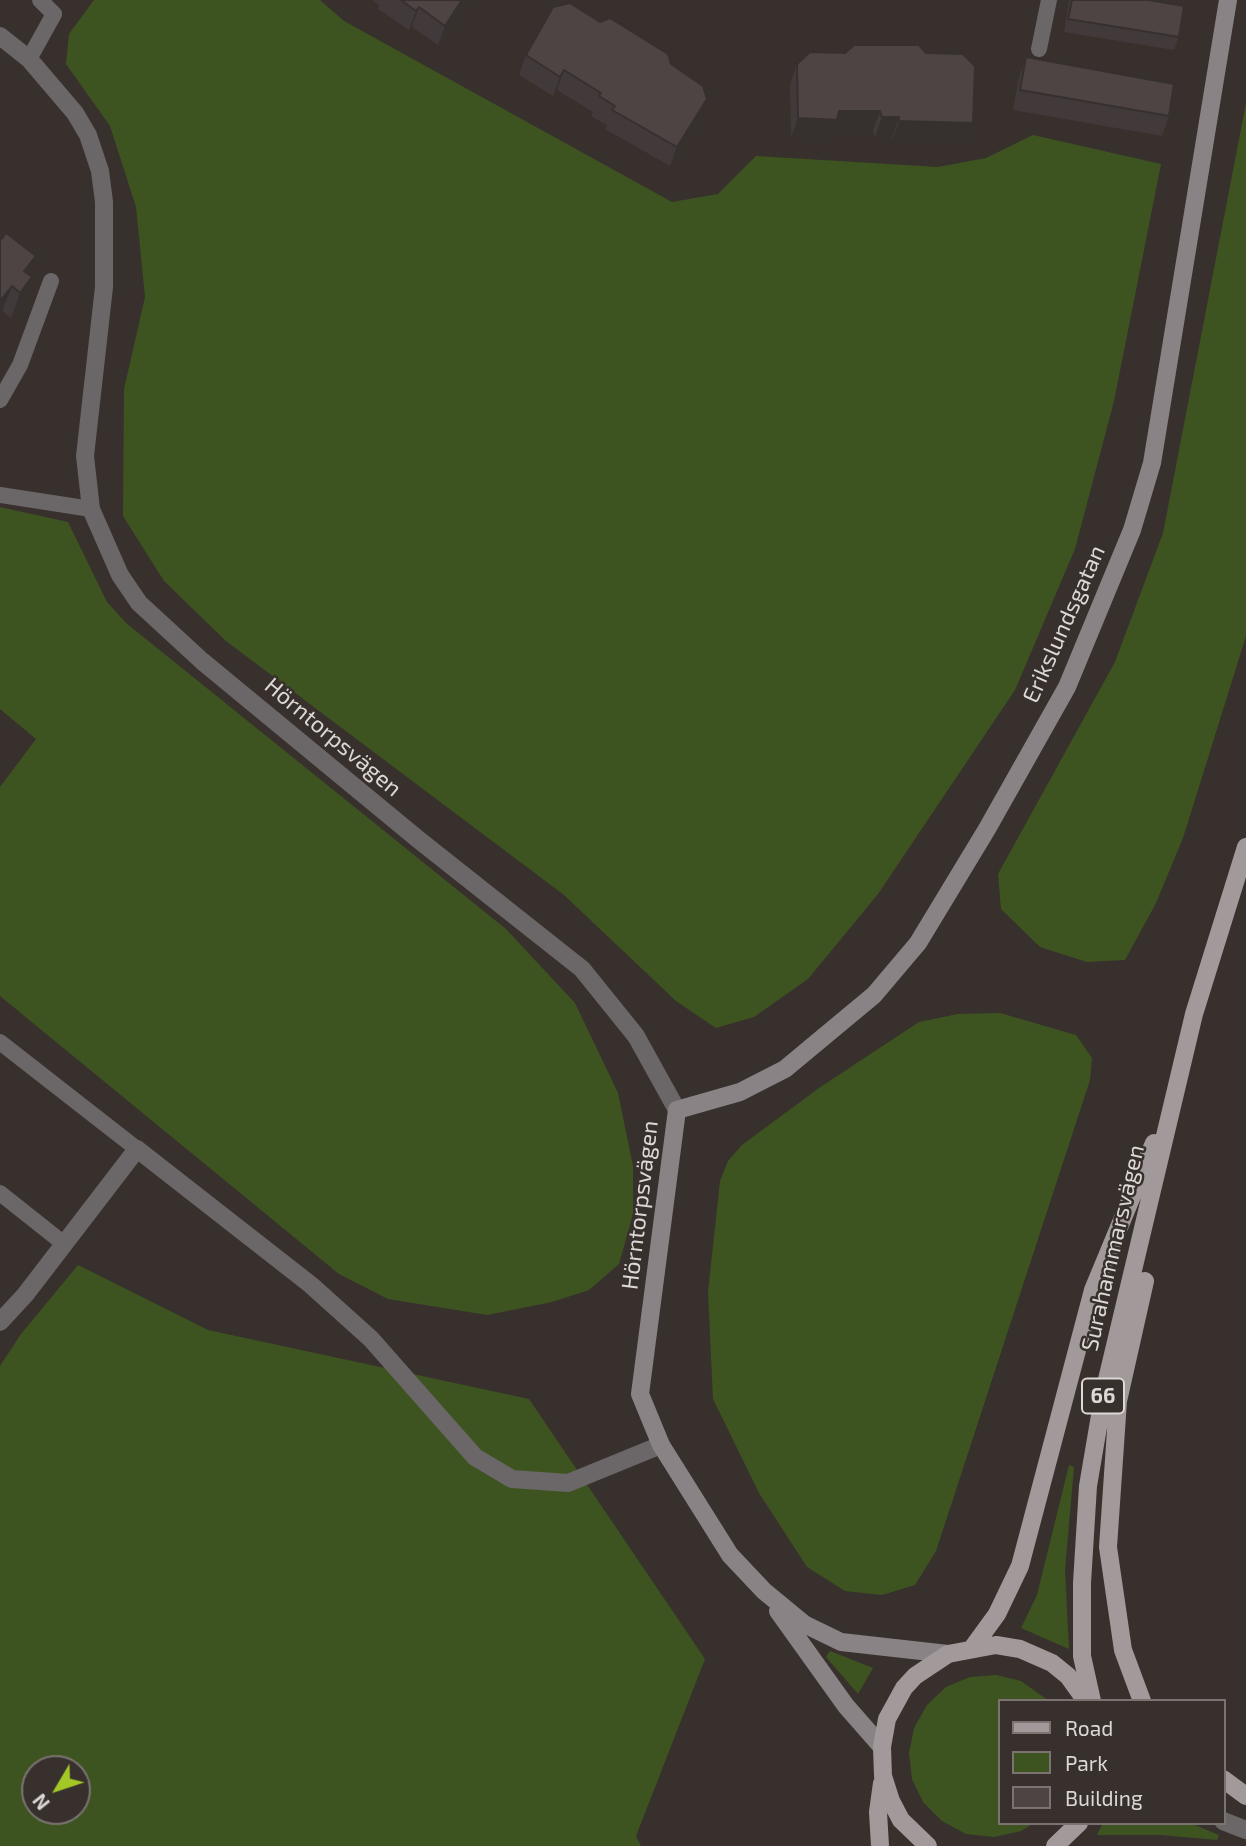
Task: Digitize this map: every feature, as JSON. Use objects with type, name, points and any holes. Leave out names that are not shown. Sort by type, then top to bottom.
[{"type":"main road","name":"Surahammarsvägen","points":[[1092,1699],[1082,1656],[1088,1486],[1104,1391],[1128,1300],[1194,1014],[1246,847]]},
{"type":"main road","name":"Surahammarsvägen","points":[[973,1647],[997,1614],[1020,1566],[1093,1290],[1173,1097]]},
{"type":"main road","points":[[1141,1699],[1123,1650],[1108,1547],[1118,1401],[1147,1268],[1173,1097]]},
{"type":"main road","points":[[880,1846],[878,1812],[883,1776],[882,1746],[887,1719],[904,1688],[915,1676],[948,1654],[973,1647],[996,1645],[1020,1649],[1052,1663],[1068,1676],[1085,1699]]},
{"type":"main road","points":[[883,1776],[901,1820],[928,1846]]},
{"type":"main road","points":[[1225,1780],[1246,1796]]},
{"type":"main road","points":[[1055,1846],[1077,1825]]},
{"type":"street","name":"Erikslundsgatan","points":[[677,1110],[740,1092],[785,1069],[874,995],[918,943],[987,830],[1067,687],[1132,530],[1152,463],[1228,0]]},
{"type":"street","name":"Hörntorpsvägen","points":[[0,36],[29,59],[75,113],[88,135],[100,171],[104,202],[104,287],[85,456],[90,509],[120,575],[139,603],[187,648],[419,840],[582,969],[636,1036],[677,1110],[640,1394],[661,1446],[723,1547],[764,1591],[846,1706],[882,1746]]},
{"type":"street","points":[[0,1322],[25,1296],[137,1149],[311,1284],[372,1339],[475,1457],[512,1479],[568,1483],[661,1446]]},
{"type":"street","name":"Hörntorpsvägen","points":[[764,1591],[804,1624],[841,1642],[948,1654]]},
{"type":"street","points":[[1225,1822],[1246,1830]]},
{"type":"lane","points":[[29,59],[54,14],[40,0]]},
{"type":"lane","points":[[1039,49],[1049,0]]},
{"type":"lane","points":[[0,400],[20,365],[51,281]]},
{"type":"lane","points":[[0,495],[90,509]]},
{"type":"lane","points":[[0,1042],[137,1149]]},
{"type":"lane","points":[[0,1193],[63,1243]]},
{"type":"green space","points":[[94,0],[320,0],[344,21],[672,202],[718,194],[756,156],[938,167],[986,158],[1033,135],[1161,164],[1114,401],[1075,549],[1015,690],[878,894],[808,979],[754,1017],[716,1028],[676,1001],[564,895],[226,641],[164,581],[123,516],[124,389],[145,297],[136,207],[110,126],[66,64],[69,34]]},
{"type":"green space","points":[[1246,103],[1246,636],[1183,838],[1156,903],[1125,960],[1087,962],[1040,947],[1001,909],[998,874],[1115,662],[1163,533]]},
{"type":"green space","points":[[0,507],[68,522],[107,602],[126,623],[506,929],[575,1003],[618,1093],[633,1166],[633,1214],[619,1264],[589,1290],[552,1302],[487,1315],[388,1299],[339,1274],[0,996],[0,787],[36,739],[0,709]]},
{"type":"green space","points":[[1000,1013],[1076,1035],[1092,1058],[1090,1080],[936,1551],[915,1585],[882,1595],[845,1591],[807,1567],[759,1493],[713,1399],[708,1292],[720,1181],[728,1161],[742,1145],[819,1088],[919,1022],[958,1014]]},
{"type":"green space","points":[[78,1265],[208,1330],[529,1399],[705,1659],[636,1836],[641,1846],[0,1846],[0,1366],[21,1334]]},
{"type":"green space","points":[[1069,1465],[1074,1467],[1065,1570],[1069,1649],[1021,1628],[1037,1595]]},
{"type":"green space","points":[[830,1651],[873,1668],[858,1694],[826,1657]]},
{"type":"green space","points":[[996,1675],[1021,1681],[1046,1699],[998,1699],[998,1825],[1031,1825],[1021,1831],[994,1837],[966,1834],[942,1821],[923,1802],[912,1779],[909,1753],[914,1728],[927,1705],[946,1687],[970,1677]]},
{"type":"green space","points":[[1102,1825],[1195,1825],[1219,1835],[1217,1840],[1161,1835],[1097,1835]]},
{"type":"building","points":[[401,0],[462,0],[445,26],[419,7],[416,11]]},
{"type":"building","points":[[1072,0],[1149,0],[1184,6],[1179,37],[1068,19]]},
{"type":"building","points":[[570,3],[600,22],[610,18],[668,54],[671,64],[703,86],[707,99],[677,147],[612,110],[615,106],[599,96],[601,93],[564,70],[560,77],[526,55],[553,7]]},
{"type":"building","points":[[854,45],[919,45],[926,53],[963,54],[975,66],[973,123],[899,121],[899,117],[882,117],[880,111],[839,111],[837,120],[798,118],[797,64],[810,52],[845,53]]},
{"type":"building","points":[[1026,57],[1174,84],[1169,116],[1020,90]]},
{"type":"building","points":[[6,233],[36,256],[24,271],[32,277],[20,293],[12,286],[0,301],[0,241]]}]
